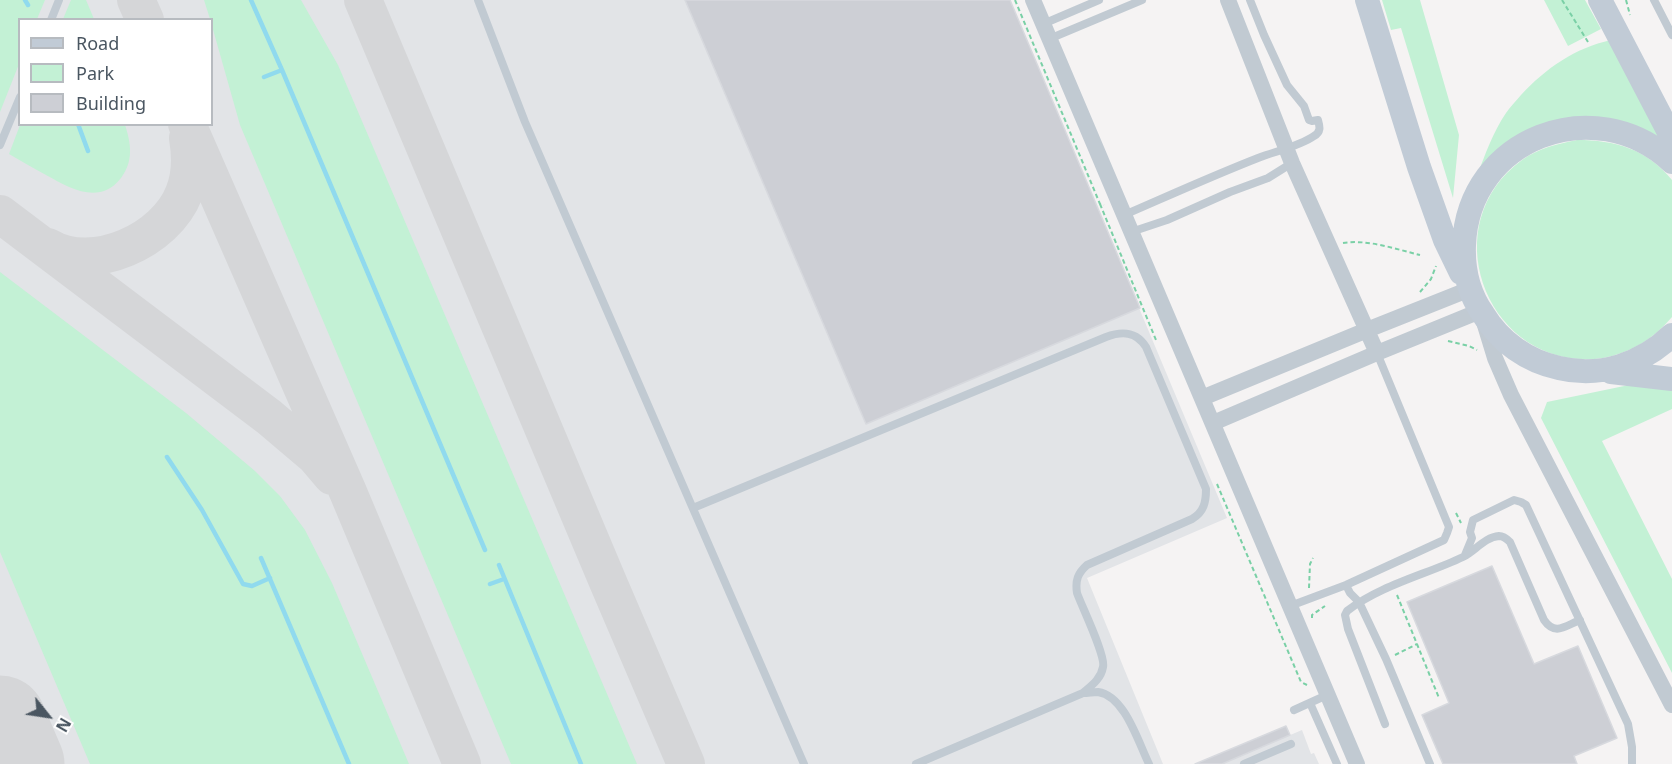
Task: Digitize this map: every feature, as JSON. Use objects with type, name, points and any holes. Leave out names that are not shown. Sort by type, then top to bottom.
[{"type":"street","points":[[1033,0],[1357,764]]},
{"type":"street","points":[[1228,0],[1289,155],[1377,352]]},
{"type":"street","points":[[1367,0],[1437,218],[1453,257],[1492,328],[1519,351],[1534,360],[1560,369],[1672,379]]},
{"type":"street","points":[[1600,0],[1669,129]]},
{"type":"street","points":[[1672,162],[1654,147],[1614,130],[1592,127],[1560,130],[1539,136],[1502,160],[1488,177],[1472,206],[1464,244],[1465,263],[1475,300],[1495,358],[1511,395],[1672,705]]},
{"type":"street","points":[[1202,398],[1367,330],[1475,300]]},
{"type":"street","points":[[1213,423],[1377,352],[1475,300]]},
{"type":"street","points":[[1596,371],[1636,360],[1654,350],[1672,335]]},
{"type":"lane","points":[[52,18],[59,0]]},
{"type":"lane","points":[[478,0],[525,122],[804,764]]},
{"type":"lane","points":[[1046,31],[1099,0]]},
{"type":"lane","points":[[1046,31],[1142,0]]},
{"type":"lane","points":[[1131,231],[1167,220],[1268,178],[1289,155],[1316,135],[1320,128],[1318,120],[1309,120],[1304,106],[1287,85],[1250,0]]},
{"type":"lane","points":[[1654,0],[1672,35]]},
{"type":"lane","points":[[0,145],[18,102]]},
{"type":"lane","points":[[1124,215],[1259,158],[1289,155]]},
{"type":"lane","points":[[693,508],[1106,337],[1124,332],[1142,340],[1206,489],[1205,506],[1199,515],[1192,519],[1088,565],[1081,571],[1076,584],[1077,593],[1104,661],[1097,681],[1083,693],[916,764]]},
{"type":"lane","points":[[1290,606],[1346,585],[1444,540],[1448,533],[1449,527],[1377,352]]},
{"type":"lane","points":[[1465,556],[1472,538],[1470,532],[1473,520],[1514,500],[1526,505],[1628,724],[1632,764]]},
{"type":"lane","points":[[1385,724],[1345,618],[1347,611],[1359,602],[1465,556],[1487,540],[1500,536],[1510,542],[1548,626],[1560,629],[1580,620]]},
{"type":"lane","points":[[1346,585],[1359,602],[1386,659],[1430,764]]},
{"type":"lane","points":[[1083,693],[1098,692],[1114,699],[1123,709],[1149,764]]},
{"type":"lane","points":[[1294,710],[1328,695]]},
{"type":"lane","points":[[1310,703],[1337,764]]},
{"type":"lane","points":[[1244,764],[1291,744]]},
{"type":"path","points":[[1562,0],[1588,42]]},
{"type":"path","points":[[1329,245],[1350,242],[1378,245],[1420,255]]},
{"type":"path","points":[[1414,295],[1420,292],[1431,279],[1437,262]]},
{"type":"path","points":[[1443,340],[1469,346],[1482,353]]},
{"type":"path","points":[[1393,586],[1439,698]]},
{"type":"path","points":[[1386,659],[1417,644]]},
{"type":"shaded area","points":[[0,0],[1010,0],[1227,518],[1087,578],[1163,764],[0,764]]},
{"type":"shaded area","points":[[1302,730],[1311,754],[1314,753],[1319,764],[1222,764]]},
{"type":"green space","points":[[0,0],[45,0],[37,18],[18,18],[18,67],[0,112]]},
{"type":"green space","points":[[71,0],[86,0],[94,18],[63,18]]},
{"type":"green space","points":[[204,0],[301,0],[338,65],[637,764],[511,764],[240,125],[213,30],[213,18],[210,18]]},
{"type":"green space","points":[[1382,0],[1420,0],[1459,135],[1453,198],[1401,28],[1391,30]]},
{"type":"green space","points":[[1544,0],[1585,0],[1601,29],[1568,46]]},
{"type":"green space","points":[[1611,40],[1668,146],[1608,120],[1477,176],[1501,120],[1531,85],[1562,60],[1585,48]]},
{"type":"green space","points":[[20,126],[125,126],[130,145],[130,159],[121,178],[103,191],[94,193],[74,189],[9,154]]},
{"type":"green space","points":[[1577,140],[1617,144],[1629,148],[1652,161],[1672,180],[1672,317],[1641,344],[1623,353],[1603,358],[1563,357],[1530,343],[1503,320],[1486,290],[1477,256],[1480,221],[1494,188],[1528,156],[1548,147]]},
{"type":"green space","points":[[0,272],[186,413],[255,471],[280,496],[305,530],[332,583],[409,764],[90,764],[0,552]]},
{"type":"green space","points":[[1629,385],[1672,390],[1672,409],[1602,441],[1672,579],[1672,673],[1541,418],[1547,402]]},
{"type":"building","points":[[685,0],[1010,0],[1140,308],[866,424]]},
{"type":"building","points":[[1492,566],[1534,664],[1578,646],[1617,738],[1574,756],[1577,764],[1443,764],[1422,715],[1449,703],[1407,602]]},
{"type":"building","points":[[1286,726],[1290,735],[1222,764],[1195,764]]},
{"type":"waterway","points":[[25,0],[28,5]]},
{"type":"waterway","points":[[251,0],[282,70],[264,77]]},
{"type":"waterway","points":[[282,70],[485,550]]},
{"type":"waterway","points":[[79,126],[88,151]]},
{"type":"waterway","points":[[167,457],[202,510],[243,584],[252,586],[270,578]]},
{"type":"waterway","points":[[261,558],[349,764]]},
{"type":"waterway","points":[[499,565],[581,764]]},
{"type":"waterway","points":[[490,584],[504,579]]},
{"type":"taxiway","points":[[136,0],[144,18]]},
{"type":"taxiway","points":[[363,0],[686,764]]},
{"type":"taxiway","points":[[188,126],[348,492],[462,764]]},
{"type":"taxiway","points":[[48,247],[66,254],[86,257],[126,248],[145,238],[175,210],[184,193],[190,166],[188,138]]},
{"type":"taxiway","points":[[0,214],[269,417],[315,456],[332,476]]},
{"type":"runway","points":[[0,722],[18,764]]}]
